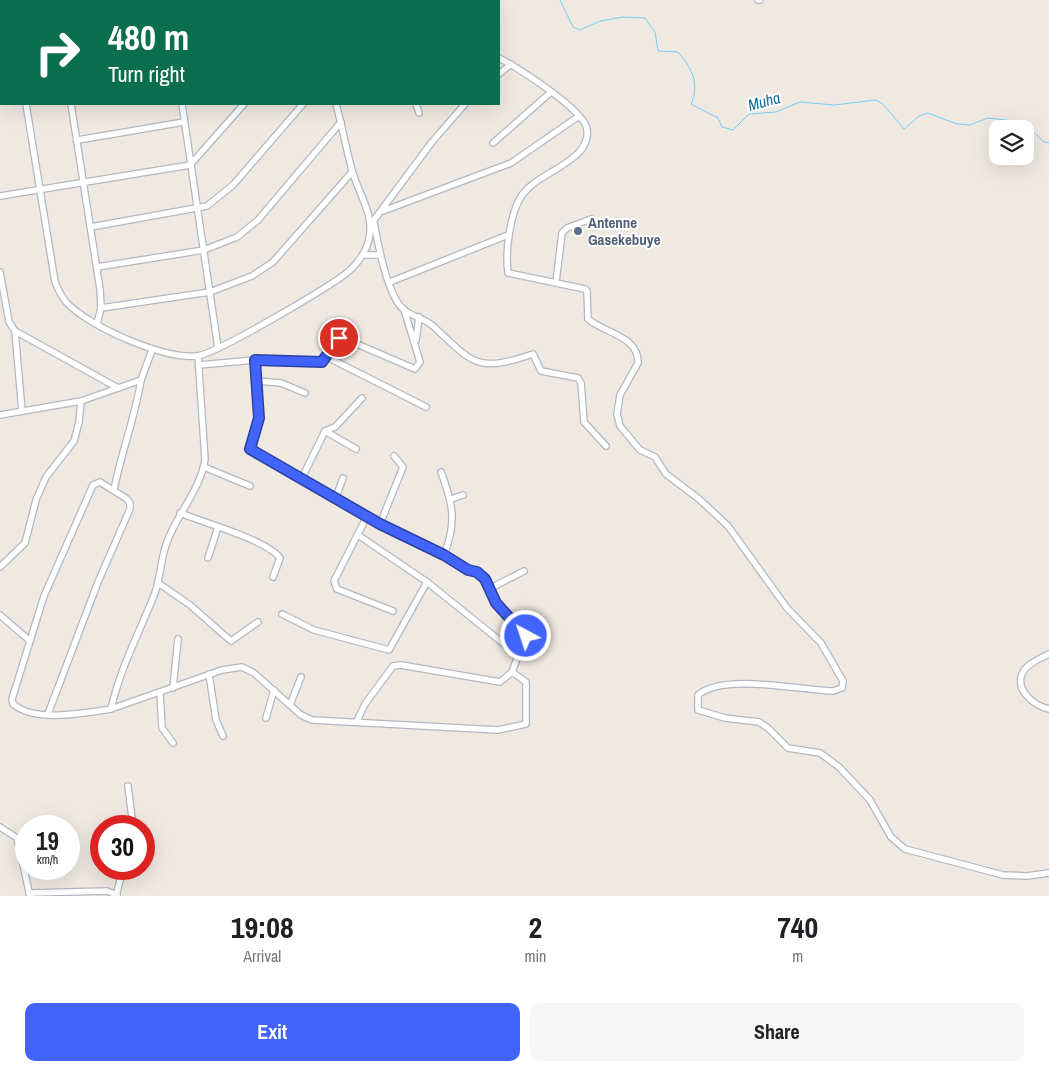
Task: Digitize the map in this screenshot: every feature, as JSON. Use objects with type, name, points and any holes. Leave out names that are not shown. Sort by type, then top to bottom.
[{"type":"street","points":[[500,59],[551,92],[579,116],[586,129],[584,145],[576,155],[548,173],[523,194],[508,235],[508,273],[586,290],[588,319],[628,341],[637,352],[638,363],[618,399],[617,414],[620,426],[640,450],[656,457],[666,474],[699,499],[728,526],[787,608],[821,643],[842,681],[842,688],[833,691],[780,685],[718,686],[698,695],[698,710],[725,718],[759,722],[768,728],[788,748],[820,753],[840,767],[870,800],[891,837],[900,847],[932,858],[1003,875],[1027,876],[1049,873]]},
{"type":"street","points":[[500,73],[510,64]]},
{"type":"street","points":[[493,143],[551,92]]},
{"type":"street","points":[[26,105],[55,282],[66,303],[97,324],[152,350],[198,356],[218,348],[331,284],[349,271],[367,248],[372,222],[383,211],[432,142],[464,105]]},
{"type":"street","points":[[71,105],[97,267],[101,308],[97,324]]},
{"type":"street","points":[[182,105],[218,348]]},
{"type":"street","points":[[0,196],[190,166],[243,105]]},
{"type":"street","points":[[91,227],[207,206],[233,185],[302,105]]},
{"type":"street","points":[[199,365],[255,360],[322,362],[339,338],[416,369],[420,362],[416,342],[404,309],[390,282],[380,255],[372,222],[352,172],[336,105]]},
{"type":"street","points":[[416,105],[419,113]]},
{"type":"street","points":[[383,211],[511,163],[579,116]]},
{"type":"street","points":[[78,140],[184,122]]},
{"type":"street","points":[[97,267],[204,250],[237,237],[249,229],[341,122]]},
{"type":"street","points":[[101,308],[210,292],[252,276],[273,262],[352,172]]},
{"type":"street","points":[[556,282],[562,233],[567,228],[591,219]]},
{"type":"street","points":[[390,282],[508,235]]},
{"type":"street","points":[[367,248],[378,248]]},
{"type":"street","points":[[363,254],[380,255]]},
{"type":"street","points":[[0,272],[10,322],[15,331],[22,410]]},
{"type":"street","points":[[404,309],[430,324],[470,358],[487,364],[499,365],[533,354],[541,371],[578,378],[581,383],[584,422],[606,446]]},
{"type":"street","points":[[416,342],[419,317]]},
{"type":"street","points":[[15,331],[118,388]]},
{"type":"street","points":[[114,490],[125,443],[133,424],[141,380],[152,350]]},
{"type":"street","points":[[111,709],[122,667],[158,583],[166,543],[204,468],[198,356]]},
{"type":"street","points":[[327,357],[426,407]]},
{"type":"street","points":[[255,360],[259,418],[250,449],[336,496],[380,524],[444,555],[468,570],[477,572],[485,579],[496,603],[526,634],[512,672],[504,681],[496,683],[401,665],[393,666],[365,704],[357,721]]},
{"type":"street","points":[[0,415],[81,401],[141,380]]},
{"type":"street","points":[[256,381],[282,383],[305,393]]},
{"type":"street","points":[[302,478],[325,431],[335,427],[362,398]]},
{"type":"street","points":[[0,567],[25,544],[43,483],[55,463],[74,441],[79,422],[81,401]]},
{"type":"street","points":[[325,431],[356,448]]},
{"type":"street","points":[[380,524],[395,483],[403,470],[403,467],[394,456]]},
{"type":"street","points":[[204,468],[250,486]]},
{"type":"street","points":[[441,472],[451,499],[453,527],[444,555]]},
{"type":"street","points":[[336,496],[343,478]]},
{"type":"street","points":[[48,714],[98,582],[130,509],[130,503],[127,499],[100,482],[93,485],[77,526],[44,596],[29,640],[12,699],[13,704],[32,713],[48,714],[79,714],[111,709],[209,674],[242,667],[254,673],[300,715],[312,720],[498,730],[524,726],[526,682],[512,672]]},
{"type":"street","points":[[451,499],[463,495]]},
{"type":"street","points":[[180,513],[254,541],[277,554],[280,558],[273,577]]},
{"type":"street","points":[[367,516],[334,581],[334,585],[337,589],[393,611]]},
{"type":"street","points":[[208,558],[218,527]]},
{"type":"street","points":[[358,535],[427,582],[519,656]]},
{"type":"street","points":[[489,588],[524,571]]},
{"type":"street","points":[[282,614],[314,630],[389,650],[427,582]]},
{"type":"street","points":[[158,583],[190,605],[231,641],[258,622]]},
{"type":"street","points":[[0,615],[29,640]]},
{"type":"street","points":[[173,688],[178,639]]},
{"type":"street","points":[[1049,654],[1026,669],[1022,680],[1022,688],[1030,701],[1049,709]]},
{"type":"street","points":[[209,674],[216,720],[223,736]]},
{"type":"street","points":[[290,705],[301,677]]},
{"type":"street","points":[[266,718],[274,690]]},
{"type":"street","points":[[160,693],[162,728],[172,743]]},
{"type":"street","points":[[128,786],[133,815]]},
{"type":"street","points":[[0,827],[17,838],[30,895],[107,891],[116,895],[120,880]]},
{"type":"waterway","name":"Muha","points":[[560,0],[573,27],[580,30],[600,21],[623,17],[645,18],[655,32],[658,51],[678,52],[691,70],[695,83],[694,97],[691,104],[718,118],[722,127],[733,130],[749,114],[776,112],[800,102],[834,105],[876,100],[883,104],[904,129],[919,116],[928,113],[957,124],[970,125],[988,118],[1014,121],[1031,130],[1044,142],[1049,143]]},
{"type":"place","name":"Antenne Gasekebuye","points":[[578,231]]},
{"type":"route","points":[[339,338],[322,362],[255,360],[259,418],[250,449],[336,496],[380,524],[444,555],[468,570],[477,572],[485,579],[496,603],[525,632],[526,636]]}]
